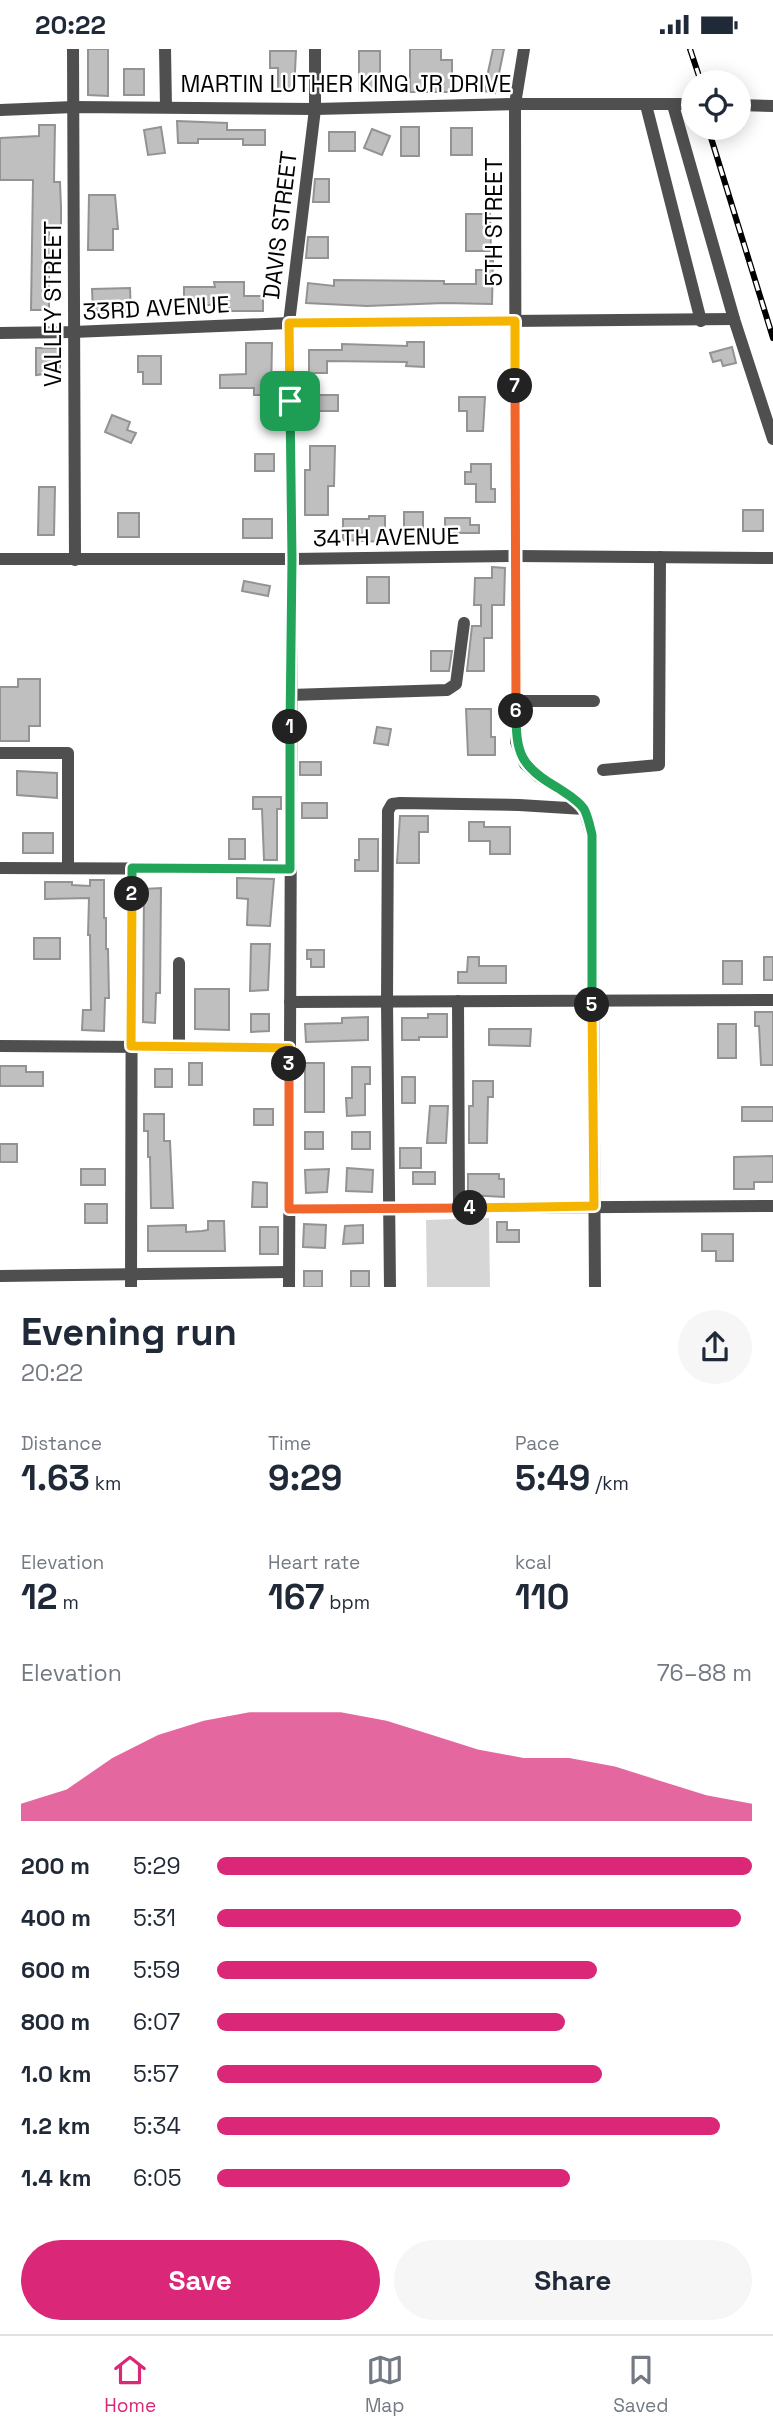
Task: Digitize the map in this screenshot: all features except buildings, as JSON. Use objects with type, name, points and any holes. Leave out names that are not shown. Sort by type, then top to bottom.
[{"type":"street","name":"VALLEY STREET","points":[[73,49],[75,560]]},
{"type":"street","points":[[165,49],[166,107]]},
{"type":"street","name":"DAVIS STREET","points":[[289,1287],[292,559],[289,323],[315,109],[315,49]]},
{"type":"street","name":"5TH STREET","points":[[524,49],[515,104],[516,742],[525,764],[539,777],[570,796],[584,810]]},
{"type":"street","name":"MARTIN LUTHER KING JR DRIVE","points":[[0,110],[74,107],[315,109],[515,104],[681,104]]},
{"type":"street","points":[[673,104],[734,319],[773,439]]},
{"type":"street","points":[[646,105],[701,321]]},
{"type":"street","points":[[751,105],[773,106]]},
{"type":"street","name":"33RD AVENUE","points":[[0,333],[73,333],[289,323],[734,319]]},
{"type":"street","name":"34TH AVENUE","points":[[0,559],[515,556],[773,558]]},
{"type":"street","points":[[603,770],[659,765],[660,557]]},
{"type":"street","points":[[290,695],[447,690],[456,684],[464,623]]},
{"type":"street","points":[[517,701],[594,701]]},
{"type":"street","points":[[0,753],[68,753],[68,867]]},
{"type":"street","points":[[390,1287],[387,1002],[388,811],[392,804],[519,805],[584,810],[592,835],[595,1287]]},
{"type":"street","points":[[0,868],[290,869]]},
{"type":"street","points":[[131,1281],[132,868]]},
{"type":"street","points":[[179,963],[179,1046]]},
{"type":"street","points":[[290,1002],[773,1000]]},
{"type":"street","points":[[458,1001],[459,1208]]},
{"type":"street","points":[[0,1046],[289,1048]]},
{"type":"street","points":[[289,1209],[773,1206]]},
{"type":"street","points":[[0,1276],[131,1281],[289,1272]]},
{"type":"shaded area","points":[[489,1218],[490,1287],[427,1287],[426,1220]]},
{"type":"railway","points":[[690,49],[697,70]]},
{"type":"railway","points":[[712,140],[773,338]]},
{"type":"route","points":[[515,321],[516,742],[525,764],[539,777],[570,796],[584,810],[592,835],[594,1206],[289,1209],[289,1048],[131,1046],[132,868],[290,869],[290,401],[289,323],[515,321]]}]
